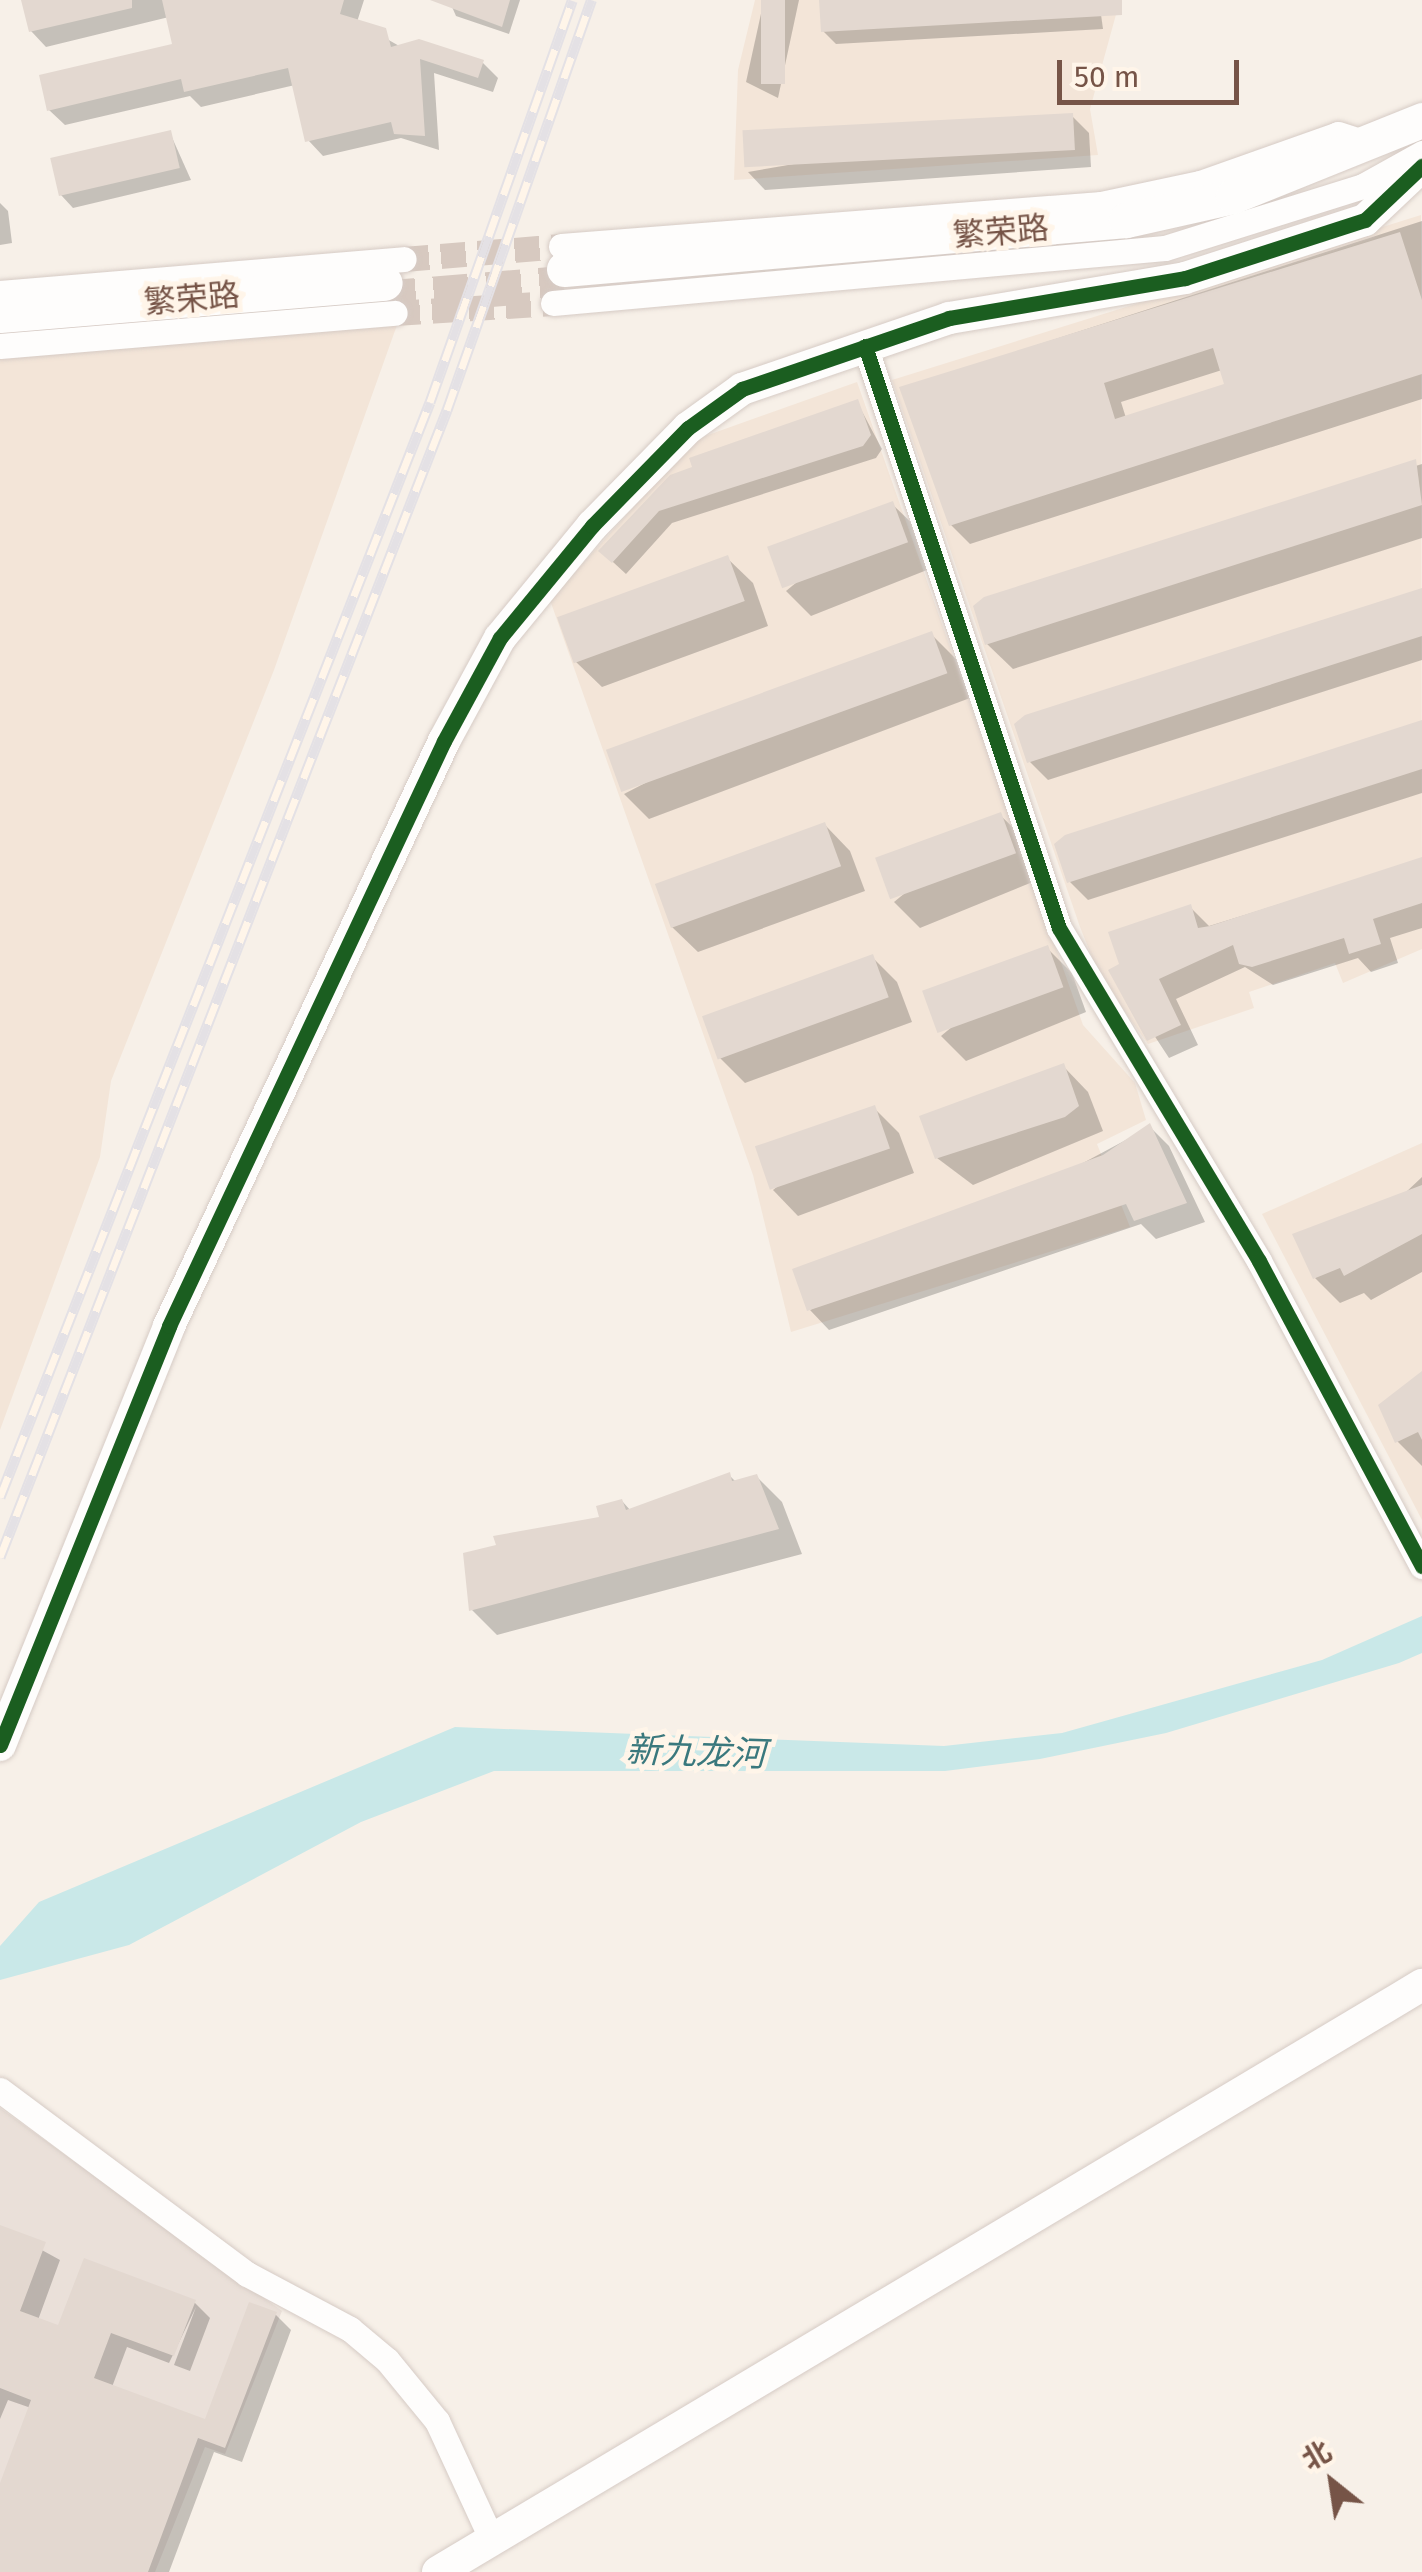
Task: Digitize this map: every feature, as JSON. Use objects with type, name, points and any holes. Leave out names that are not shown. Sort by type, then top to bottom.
[{"type":"main road","name":"繁荣路","points":[[1422,120],[1233,196],[1126,220],[560,275],[1128,234],[1237,210],[1422,150]]},
{"type":"main road","name":"繁荣路","points":[[0,315],[391,288]]},
{"type":"main road","name":"繁荣路","points":[[0,328],[391,288]]},
{"type":"street","points":[[0,1744],[169,1326],[500,638],[688,428],[742,390],[949,318],[1185,278],[1365,220],[1422,166]]},
{"type":"street","points":[[0,294],[391,288]]},
{"type":"street","points":[[0,346],[391,288]]},
{"type":"street","points":[[866,346],[1058,928],[1259,1261],[1422,1566]]},
{"type":"street","points":[[438,2572],[1422,1985]]},
{"type":"street","points":[[0,2090],[247,2274],[350,2329],[386,2360],[437,2421],[492,2540]]},
{"type":"shaded area","points":[[755,0],[1120,0],[1090,109],[1098,155],[734,180],[738,70]]},
{"type":"shaded area","points":[[1421,215],[1422,949],[1343,983],[1335,963],[1249,992],[1254,1008],[1148,1044],[1100,977],[1080,927],[892,380]]},
{"type":"shaded area","points":[[397,325],[274,670],[111,1081],[100,1157],[0,1430],[0,356]]},
{"type":"shaded area","points":[[857,382],[1083,1025],[1135,1083],[1146,1120],[1097,1144],[1130,1227],[791,1332],[753,1175],[550,600],[694,440]]},
{"type":"shaded area","points":[[1422,1143],[1422,1520],[1262,1214]]},
{"type":"shaded area","points":[[0,2108],[282,2311],[225,2454],[205,2447],[155,2572],[0,2572]]},
{"type":"water","name":"新九龙河","points":[[1422,1616],[1422,1653],[1399,1663],[1166,1733],[1040,1759],[945,1771],[494,1771],[361,1822],[129,1945],[0,1980],[0,1946],[39,1902],[455,1727],[944,1746],[1062,1733],[1322,1660]]},
{"type":"building","points":[[21,0],[132,0],[132,8],[29,32]]},
{"type":"building","points":[[162,0],[344,0],[340,14],[386,28],[391,47],[419,39],[484,60],[478,78],[420,59],[425,136],[394,134],[391,122],[305,142],[288,68],[184,92],[181,79],[47,111],[39,75],[172,44]]},
{"type":"building","points":[[430,0],[510,0],[502,27]]},
{"type":"building","points":[[761,0],[785,0],[785,84],[761,84]]},
{"type":"building","points":[[819,0],[1122,0],[1122,15],[821,32]]},
{"type":"building","points":[[1073,113],[1075,150],[744,167],[742,130]]},
{"type":"building","points":[[171,130],[180,168],[59,196],[50,158]]},
{"type":"building","points":[[1400,232],[1422,300],[1422,374],[949,526],[899,387]],"holes":[[[1213,348],[1224,384],[1115,419],[1104,383]]]},
{"type":"building","points":[[858,399],[871,435],[863,446],[659,511],[612,563],[598,551],[670,475],[692,467],[689,458]]},
{"type":"building","points":[[1416,459],[1422,505],[985,645],[973,606],[984,597]]},
{"type":"building","points":[[893,501],[908,542],[782,588],[767,547]]},
{"type":"building","points":[[728,555],[745,601],[574,663],[557,617]]},
{"type":"building","points":[[1422,588],[1422,636],[1027,763],[1014,724],[1025,715]]},
{"type":"building","points":[[932,631],[947,673],[621,792],[606,750]]},
{"type":"building","points":[[1422,720],[1422,769],[1067,883],[1054,844],[1065,835]]},
{"type":"building","points":[[1001,812],[1016,853],[890,899],[875,858]]},
{"type":"building","points":[[825,822],[841,866],[671,928],[655,884]]},
{"type":"building","points":[[1422,857],[1422,903],[1373,919],[1381,944],[1349,954],[1344,938],[1252,967],[1239,964],[1233,945],[1159,979],[1181,1025],[1147,1041],[1108,970],[1119,964],[1108,932],[1191,904],[1198,928],[1210,926]]},
{"type":"building","points":[[1048,945],[1063,987],[937,1033],[922,991]]},
{"type":"building","points":[[873,954],[889,997],[718,1059],[702,1016]]},
{"type":"building","points":[[1064,1063],[1079,1106],[1065,1117],[935,1159],[919,1116]]},
{"type":"building","points":[[875,1105],[890,1148],[770,1190],[755,1146]]},
{"type":"building","points":[[1150,1123],[1187,1203],[1134,1221],[1126,1204],[807,1311],[792,1269],[1103,1155]]},
{"type":"building","points":[[1422,1185],[1422,1234],[1344,1276],[1340,1268],[1313,1279],[1292,1234]]},
{"type":"building","points":[[1422,1371],[1422,1440],[1418,1432],[1395,1443],[1378,1405]]},
{"type":"building","points":[[730,1472],[732,1481],[757,1474],[779,1529],[469,1611],[463,1553],[496,1545],[493,1536],[599,1517],[596,1506],[622,1499],[626,1510]]},
{"type":"building","points":[[0,2225],[46,2242],[20,2311],[58,2325],[84,2258],[196,2300],[174,2356],[111,2333],[94,2378],[205,2419],[249,2302],[277,2312],[225,2448],[198,2438],[148,2572],[0,2572],[0,2483],[31,2400],[0,2388]]},
{"type":"tunnel","points":[[404,259],[561,246]]},
{"type":"tunnel","points":[[381,298],[563,283]]},
{"type":"tunnel","points":[[395,313],[553,303]]},
{"type":"railway","points":[[0,1497],[430,402],[572,0]]},
{"type":"railway","points":[[0,1557],[447,410],[591,0]]},
{"type":"cycle path","points":[[0,1745],[169,1326],[444,741],[500,638],[592,526],[688,428],[742,389],[949,318],[1185,278],[1365,220],[1422,166]]},
{"type":"cycle path","points":[[865,346],[1059,928],[1259,1261],[1422,1566]]}]
